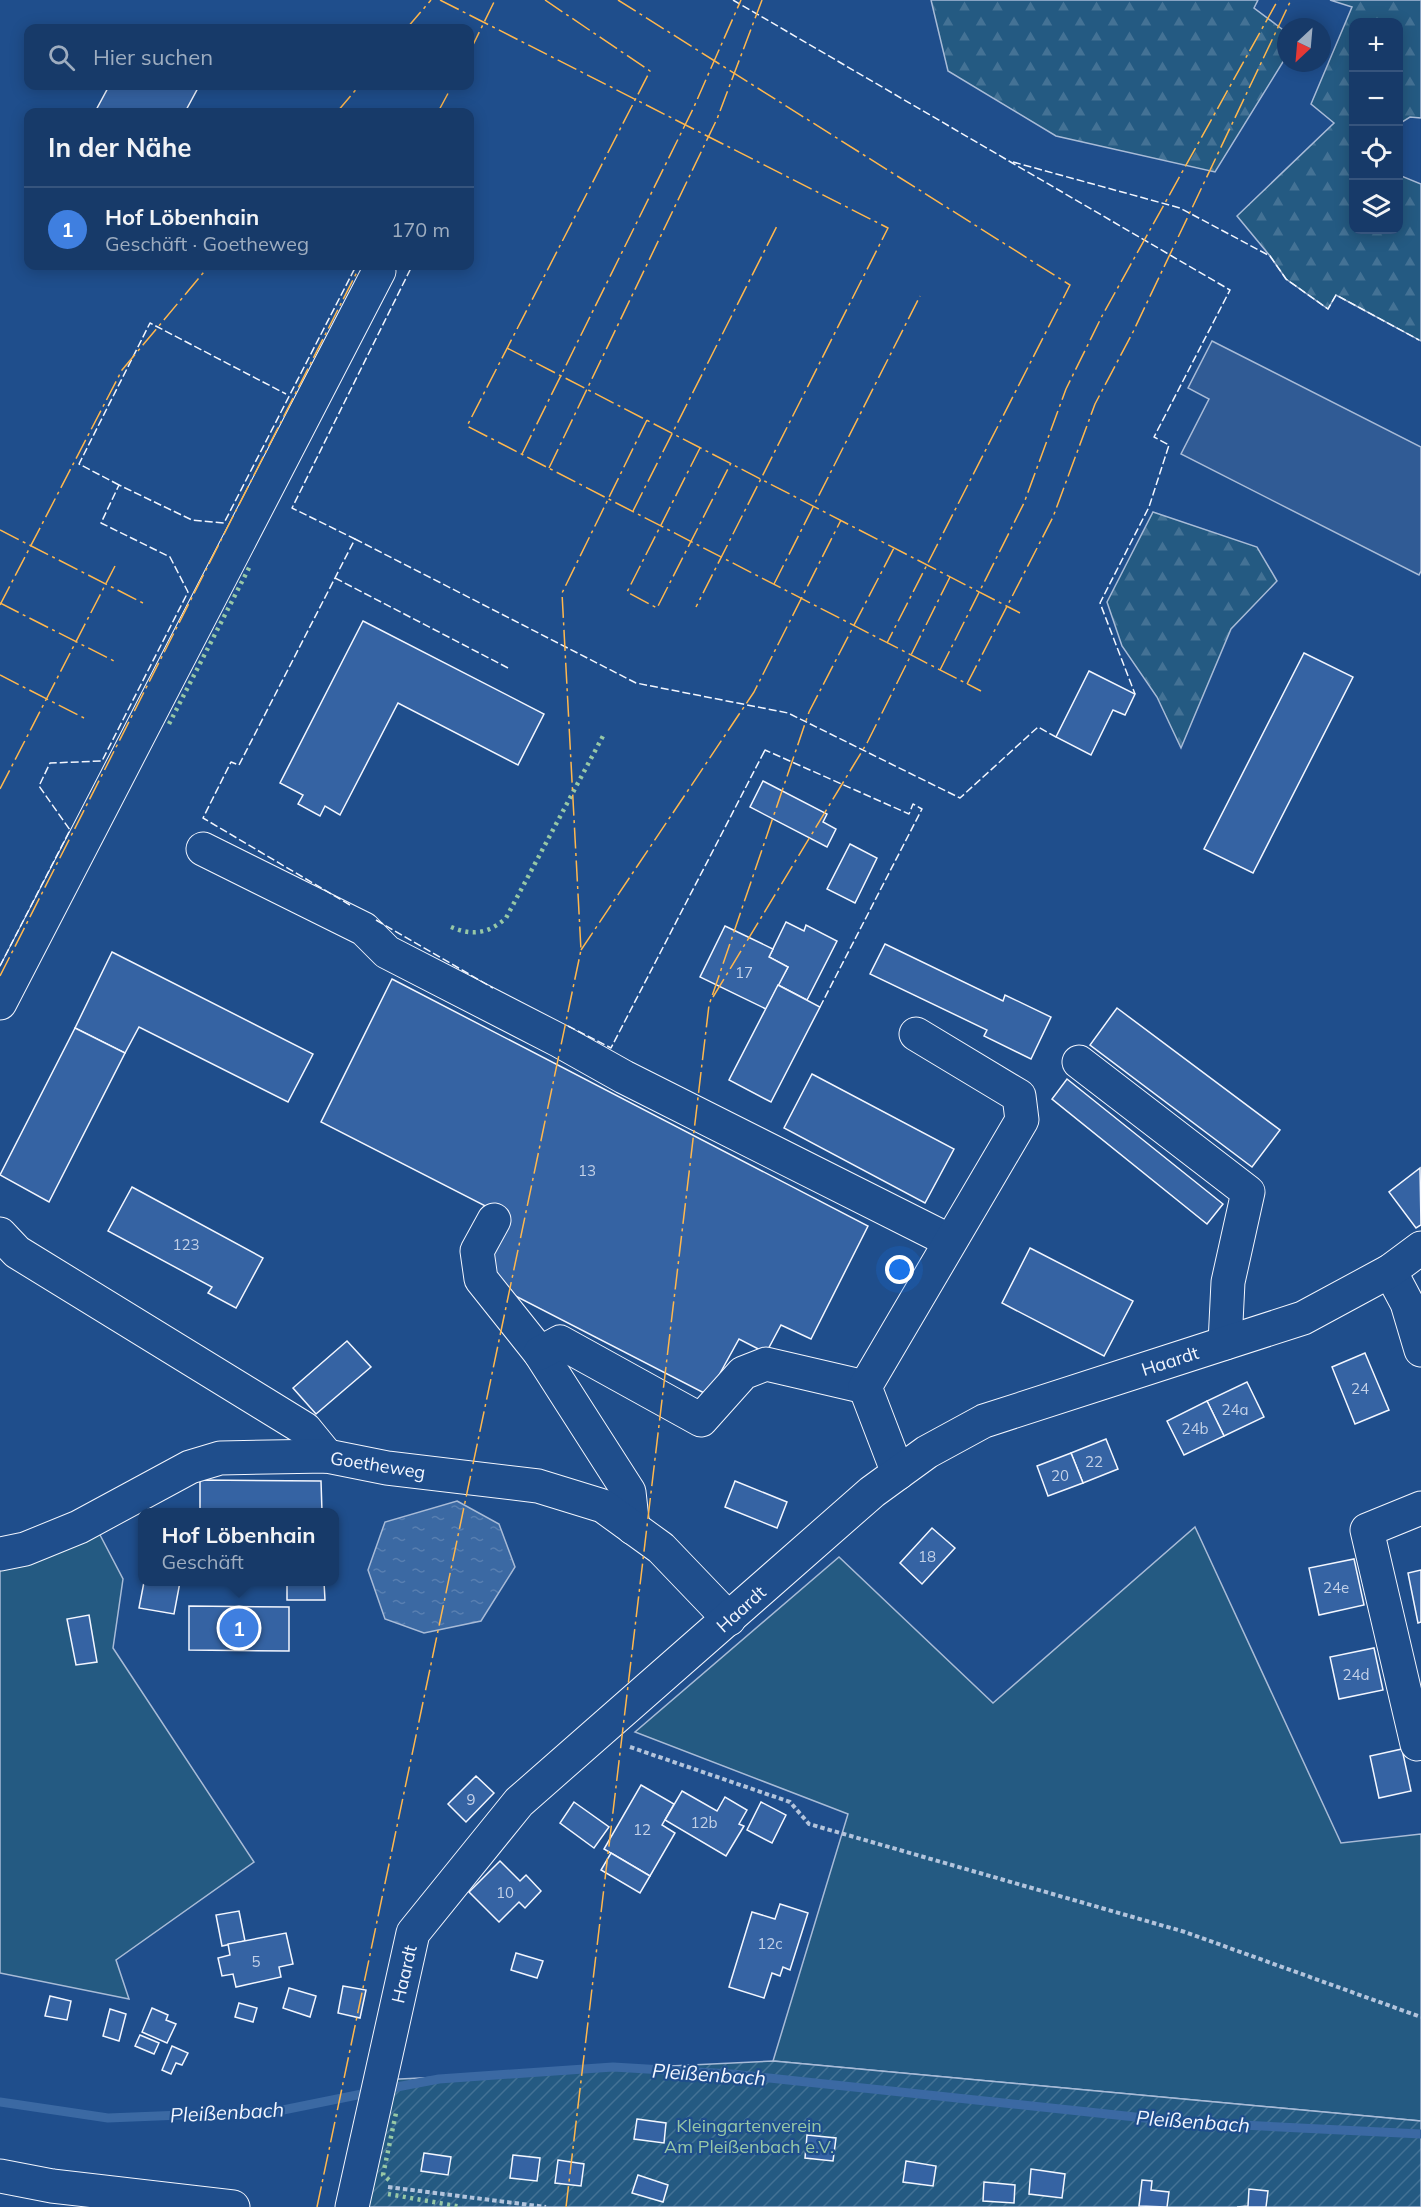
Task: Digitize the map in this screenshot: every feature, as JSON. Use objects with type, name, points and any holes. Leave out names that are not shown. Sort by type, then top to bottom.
[{"type":"street","points":[[0,1003],[379,271]]},
{"type":"street","points":[[203,849],[364,929],[387,952],[560,1041],[624,1077],[950,1241]]},
{"type":"street","points":[[865,1387],[1022,1120],[1019,1096],[916,1034]]},
{"type":"street","points":[[1078,1062],[1248,1192],[1228,1282],[1225,1343]]},
{"type":"street","points":[[494,1220],[477,1251],[481,1279],[540,1353],[630,1492],[633,1528]]},
{"type":"street","points":[[0,1234],[17,1252],[305,1429],[327,1456]]},
{"type":"street","name":"Haardt","points":[[354,2194],[413,1933],[519,1802],[598,1736],[872,1492],[927,1452],[984,1421],[1303,1318],[1390,1271],[1421,1248]]},
{"type":"street","points":[[1390,1271],[1407,1303],[1421,1350]]},
{"type":"street","points":[[540,1353],[560,1342],[701,1420],[744,1373],[766,1364],[865,1387]]},
{"type":"street","points":[[865,1387],[898,1473]]},
{"type":"street","name":"Goetheweg","points":[[0,1554],[25,1549],[79,1527],[190,1467],[220,1458],[327,1456],[387,1468],[538,1486],[603,1506],[661,1548],[729,1619]]},
{"type":"street","points":[[1417,1744],[1367,1530],[1421,1508]]},
{"type":"street","points":[[0,2176],[52,2186],[233,2207]]},
{"type":"path","points":[[598,1736],[790,1802],[810,1824],[1185,1932],[1421,2017]]},
{"type":"path","points":[[354,2194],[546,2207]]},
{"type":"green space","points":[[931,0],[1258,0],[1254,8],[1277,25],[1277,72],[1215,172],[1056,136],[948,71]]},
{"type":"green space","points":[[1330,0],[1421,0],[1421,118],[1410,117],[1403,121],[1403,18],[1349,18],[1349,234],[1403,234],[1403,177],[1421,184],[1421,341],[1336,295],[1328,309],[1286,279],[1237,216],[1334,123],[1311,104],[1325,72],[1331,72],[1331,57],[1352,7]]},
{"type":"green space","points":[[1153,512],[1257,547],[1277,581],[1231,629],[1181,748],[1157,697],[1122,646],[1107,602]]},
{"type":"green space","points":[[1195,1527],[1341,1843],[1421,1834],[1421,2121],[773,2061],[848,1814],[635,1732],[839,1557],[993,1703]]},
{"type":"green space","points":[[99,1533],[123,1579],[113,1648],[254,1862],[116,1960],[129,1999],[0,1973],[0,1562]]},
{"type":"green space","name":"Kleingartenverein Am Pleißenbach e.V.","points":[[773,2061],[1421,2121],[1421,2207],[352,2207],[379,2080]]},
{"type":"shaded area","points":[[1212,341],[1421,447],[1421,571],[1419,575],[1181,454],[1209,399],[1188,388]]},
{"type":"water","points":[[457,1501],[499,1524],[515,1567],[481,1621],[424,1633],[385,1619],[368,1570],[385,1522]]},
{"type":"building","points":[[107,90],[197,90],[187,108],[97,108]]},
{"type":"building","points":[[363,621],[544,714],[518,765],[398,703],[340,815],[325,806],[320,816],[298,804],[303,795],[280,783]]},
{"type":"building","points":[[1304,653],[1353,677],[1253,873],[1204,849]]},
{"type":"building","points":[[1089,671],[1135,694],[1125,715],[1113,710],[1091,755],[1056,737]]},
{"type":"building","points":[[763,781],[827,814],[823,822],[836,829],[827,847],[750,807]]},
{"type":"building","points":[[850,844],[877,858],[855,903],[827,889]]},
{"type":"building","points":[[786,922],[804,931],[806,925],[837,941],[807,1000],[778,985],[788,967],[769,957]]},
{"type":"building","points":[[725,926],[773,949],[769,957],[788,967],[766,1009],[700,977]]},
{"type":"building","points":[[885,944],[1003,1001],[1005,995],[1051,1017],[1031,1059],[984,1036],[987,1030],[870,974]]},
{"type":"building","points":[[112,952],[313,1054],[288,1102],[139,1027],[125,1053],[75,1028]]},
{"type":"building","points":[[392,979],[868,1226],[811,1339],[781,1325],[766,1353],[739,1339],[708,1395],[500,1288],[489,1256],[509,1218],[321,1122]]},
{"type":"building","points":[[778,985],[820,1007],[771,1102],[729,1080]]},
{"type":"building","points":[[1117,1008],[1280,1130],[1252,1167],[1090,1045]]},
{"type":"building","points":[[75,1028],[125,1053],[49,1202],[0,1175]]},
{"type":"building","points":[[812,1074],[954,1149],[925,1203],[784,1128]]},
{"type":"building","points":[[1067,1079],[1223,1204],[1207,1224],[1052,1099]]},
{"type":"building","points":[[1420,1168],[1421,1225],[1416,1228],[1389,1192]]},
{"type":"building","points":[[132,1187],[263,1258],[236,1308],[208,1293],[212,1287],[108,1231]]},
{"type":"building","points":[[1030,1248],[1133,1301],[1104,1356],[1002,1303]]},
{"type":"building","points":[[347,1341],[371,1367],[316,1414],[293,1388]]},
{"type":"building","points":[[1365,1353],[1389,1410],[1355,1424],[1332,1367]]},
{"type":"building","points":[[1247,1382],[1264,1417],[1224,1436],[1207,1401]]},
{"type":"building","points":[[1207,1401],[1224,1436],[1184,1455],[1167,1421]]},
{"type":"building","points":[[1106,1439],[1118,1469],[1083,1483],[1071,1453]]},
{"type":"building","points":[[1071,1453],[1083,1483],[1048,1496],[1037,1466]]},
{"type":"building","points":[[200,1480],[321,1481],[322,1508],[200,1508]]},
{"type":"building","points":[[735,1481],[787,1502],[777,1528],[725,1507]]},
{"type":"building","points":[[932,1528],[955,1548],[922,1584],[900,1563]]},
{"type":"building","points":[[1354,1559],[1364,1605],[1319,1615],[1309,1568]]},
{"type":"building","points":[[1421,1570],[1421,1622],[1418,1623],[1408,1573]]},
{"type":"building","points":[[143,1586],[179,1586],[174,1614],[139,1608]]},
{"type":"building","points":[[287,1586],[324,1586],[325,1600],[287,1600]]},
{"type":"building","points":[[189,1606],[289,1607],[289,1651],[189,1650]]},
{"type":"building","points":[[89,1615],[97,1662],[76,1665],[67,1619]]},
{"type":"building","points":[[1374,1648],[1383,1690],[1339,1699],[1330,1657]]},
{"type":"building","points":[[1402,1749],[1411,1791],[1379,1798],[1370,1756]]},
{"type":"building","points":[[476,1776],[494,1793],[466,1822],[448,1804]]},
{"type":"building","points":[[641,1785],[674,1804],[662,1825],[675,1833],[650,1876],[604,1849]]},
{"type":"building","points":[[682,1791],[717,1811],[725,1797],[747,1810],[739,1824],[744,1826],[726,1856],[665,1820]]},
{"type":"building","points":[[574,1802],[609,1827],[594,1848],[560,1823]]},
{"type":"building","points":[[761,1802],[786,1815],[772,1843],[747,1830]]},
{"type":"building","points":[[611,1853],[650,1876],[640,1893],[601,1870]]},
{"type":"building","points":[[500,1861],[520,1881],[526,1875],[541,1891],[525,1908],[519,1902],[499,1922],[469,1892]]},
{"type":"building","points":[[780,1904],[808,1913],[790,1970],[783,1967],[780,1976],[772,1973],[764,1998],[729,1987],[752,1912],[775,1919]]},
{"type":"building","points":[[239,1911],[245,1941],[222,1946],[216,1915]]},
{"type":"building","points":[[286,1933],[293,1964],[279,1967],[281,1977],[236,1987],[233,1974],[222,1976],[218,1958],[230,1955],[228,1944]]},
{"type":"building","points":[[516,1953],[543,1961],[537,1978],[511,1970]]},
{"type":"building","points":[[343,1986],[366,1990],[360,2018],[338,2013]]},
{"type":"building","points":[[289,1988],[316,1996],[310,2017],[283,2008]]},
{"type":"building","points":[[50,1996],[71,2001],[67,2020],[45,2016]]},
{"type":"building","points":[[239,2003],[257,2008],[253,2022],[235,2017]]},
{"type":"building","points":[[152,2008],[168,2015],[166,2020],[176,2024],[167,2043],[142,2032]]},
{"type":"building","points":[[110,2009],[126,2014],[119,2041],[103,2036]]},
{"type":"building","points":[[140,2035],[159,2043],[154,2054],[135,2046]]},
{"type":"building","points":[[172,2046],[188,2053],[182,2065],[176,2063],[171,2074],[162,2070]]},
{"type":"building","points":[[637,2119],[666,2123],[664,2143],[634,2139]]},
{"type":"building","points":[[807,2135],[836,2138],[833,2161],[805,2158]]},
{"type":"building","points":[[424,2153],[451,2157],[448,2175],[421,2171]]},
{"type":"building","points":[[513,2155],[540,2158],[537,2181],[510,2178]]},
{"type":"building","points":[[558,2160],[584,2164],[581,2186],[555,2183]]},
{"type":"building","points":[[906,2161],[936,2166],[933,2186],[903,2182]]},
{"type":"building","points":[[1031,2169],[1065,2174],[1062,2198],[1029,2194]]},
{"type":"building","points":[[638,2175],[668,2185],[663,2202],[632,2193]]},
{"type":"building","points":[[1142,2180],[1152,2181],[1151,2190],[1169,2192],[1167,2207],[1139,2206]]},
{"type":"building","points":[[984,2182],[1015,2185],[1014,2203],[983,2201]]},
{"type":"building","points":[[1249,2189],[1268,2191],[1266,2207],[1237,2207],[1248,2206]]},
{"type":"waterway","name":"Pleißenbach","points":[[386,2089],[439,2079],[613,2067],[731,2074],[1182,2122],[1421,2134]]},
{"type":"waterway","name":"Pleißenbach","points":[[0,2102],[108,2118],[278,2111],[372,2092]]},
{"type":"hedge","points":[[169,724],[251,564]]},
{"type":"hedge","points":[[451,927],[466,932],[480,932],[506,918],[603,736]]},
{"type":"hedge","points":[[389,2180],[383,2175],[396,2113]]},
{"type":"hedge","points":[[388,2194],[462,2207]]},
{"type":"fence","points":[[733,0],[1230,290],[1154,437],[1169,445],[1149,507],[1100,603],[1135,694]]},
{"type":"fence","points":[[1013,162],[1180,208],[1270,256],[1286,279],[1328,309],[1336,295],[1419,340]]},
{"type":"fence","points":[[0,966],[70,830],[39,786],[50,763],[102,761],[188,592],[170,557],[101,523],[119,485],[192,520],[224,523],[354,270]]},
{"type":"fence","points":[[350,905],[203,818],[231,762],[239,765],[355,539],[292,508],[410,270]]},
{"type":"fence","points":[[119,485],[79,464],[150,323],[286,394]]},
{"type":"fence","points":[[355,539],[636,683],[788,713],[960,798],[1038,727],[1056,737]]},
{"type":"fence","points":[[335,578],[510,669]]},
{"type":"fence","points":[[764,752],[765,750],[909,814],[913,804],[922,809],[820,1007]]},
{"type":"fence","points":[[568,1026],[611,1048],[765,750]]},
{"type":"fence","points":[[376,920],[493,988]]},
{"type":"power","points":[[410,24],[431,0]]},
{"type":"power","points":[[440,0],[888,228],[696,607]]},
{"type":"power","points":[[474,43],[495,0]]},
{"type":"power","points":[[545,0],[650,71],[467,426],[981,691]]},
{"type":"power","points":[[618,0],[1070,285],[887,643]]},
{"type":"power","points":[[522,454],[693,109],[741,0]]},
{"type":"power","points":[[549,468],[717,119],[762,0]]},
{"type":"power","points":[[940,670],[1024,503],[1066,389],[1102,316],[1278,0]]},
{"type":"power","points":[[967,684],[1053,517],[1095,404],[1133,332],[1291,0]]},
{"type":"power","points":[[340,108],[356,90]]},
{"type":"power","points":[[440,108],[450,90]]},
{"type":"power","points":[[633,511],[777,226]]},
{"type":"power","points":[[0,605],[122,370],[206,270]]},
{"type":"power","points":[[0,976],[358,270]]},
{"type":"power","points":[[774,584],[920,296]]},
{"type":"power","points":[[507,348],[1020,613]]},
{"type":"power","points":[[317,2207],[581,950],[562,593],[647,420]]},
{"type":"power","points":[[700,448],[627,592],[657,608],[731,463]]},
{"type":"power","points":[[581,950],[754,692],[841,520]]},
{"type":"power","points":[[0,530],[143,603]]},
{"type":"power","points":[[566,2207],[709,1005],[809,712],[894,548]]},
{"type":"power","points":[[0,789],[115,566]]},
{"type":"power","points":[[713,997],[867,743],[950,577]]},
{"type":"power","points":[[0,603],[114,661]]},
{"type":"power","points":[[0,675],[84,718]]},
{"type":"place","name":"Hof Löbenhain","points":[[239,1628]]}]
